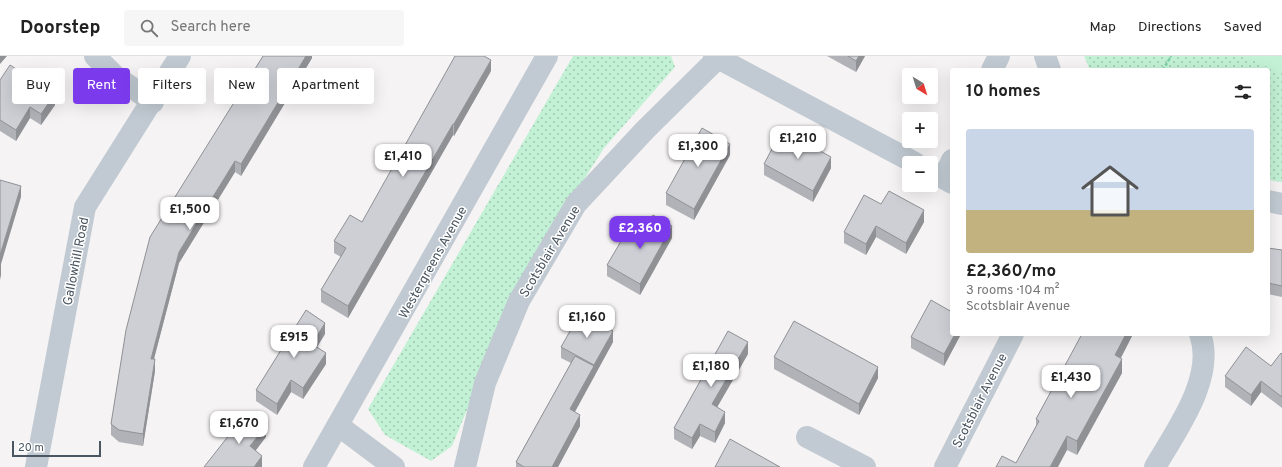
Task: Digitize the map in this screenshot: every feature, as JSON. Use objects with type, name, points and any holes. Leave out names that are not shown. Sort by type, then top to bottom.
[{"type":"street","points":[[95,56],[115,76],[138,92]]},
{"type":"street","name":"Gallowhill Road","points":[[173,68],[180,56]]},
{"type":"street","name":"Westergreens Avenue","points":[[314,467],[339,426],[548,56]]},
{"type":"street","points":[[993,68],[999,56]]},
{"type":"street","points":[[1045,56],[1049,68]]},
{"type":"street","name":"Scotsblair Avenue","points":[[465,467],[486,383],[519,301],[576,204],[716,57],[902,156]]},
{"type":"street","name":"Gallowhill Road","points":[[36,467],[85,207],[152,104]]},
{"type":"street","points":[[1270,201],[1282,204]]},
{"type":"street","name":"Scotsblair Avenue","points":[[945,467],[1012,336]]},
{"type":"street","points":[[1155,467],[1187,412],[1202,375],[1203,343],[1201,336]]},
{"type":"street","points":[[339,426],[394,467]]},
{"type":"street","points":[[807,437],[865,467]]},
{"type":"path","points":[[1164,68],[1171,56]]},
{"type":"green space","points":[[573,56],[671,56],[675,67],[604,148],[522,277],[452,446],[431,461],[385,435],[368,409]]},
{"type":"green space","points":[[1084,56],[1282,56],[1282,182],[1270,180],[1270,68],[1089,68]]},
{"type":"green space","points":[[1243,56],[1282,56],[1282,73]]},
{"type":"building","points":[[263,56],[306,56],[299,68],[277,68],[277,104],[241,164],[235,161],[179,252],[151,359],[155,359],[143,434],[119,430],[111,424],[126,330],[150,237],[233,104],[269,104],[269,68],[256,68]]},
{"type":"building","points":[[455,56],[484,56],[491,60],[348,306],[321,290],[346,248],[334,241],[350,215],[362,222]]},
{"type":"building","points":[[848,56],[859,56],[856,61]]},
{"type":"building","points":[[10,65],[15,68],[12,68],[12,104],[48,104],[41,114],[30,107],[16,130],[0,120],[0,80]]},
{"type":"building","points":[[702,128],[730,144],[694,209],[666,193]]},
{"type":"building","points":[[782,130],[831,157],[813,191],[764,164]]},
{"type":"building","points":[[0,180],[21,186],[0,255]]},
{"type":"building","points":[[889,191],[924,210],[906,243],[876,226],[866,244],[844,232],[864,195],[881,204]]},
{"type":"building","points":[[653,215],[672,226],[640,284],[607,265],[627,231],[640,238]]},
{"type":"building","points":[[1270,248],[1282,250],[1282,286],[1270,283]]},
{"type":"building","points":[[931,300],[950,311],[950,336],[954,336],[944,354],[911,337]]},
{"type":"building","points":[[306,310],[325,323],[312,344],[326,353],[303,388],[291,380],[277,404],[256,390]]},
{"type":"building","points":[[581,312],[613,331],[594,365],[561,347]]},
{"type":"building","points":[[794,321],[878,367],[859,404],[774,357]]},
{"type":"building","points":[[728,331],[748,342],[712,404],[725,412],[715,432],[700,424],[692,438],[674,428]]},
{"type":"building","points":[[1081,336],[1125,336],[1115,355],[1122,359],[1077,441],[1067,436],[1050,467],[996,467],[1002,456],[1016,463],[1039,421],[1036,419]]},
{"type":"building","points":[[1246,347],[1271,366],[1281,353],[1282,354],[1282,397],[1261,381],[1251,395],[1225,376]]},
{"type":"building","points":[[575,356],[594,366],[570,409],[580,415],[552,467],[524,467],[516,462]]},
{"type":"building","points":[[248,411],[266,426],[250,446],[262,456],[254,467],[204,467]]},
{"type":"building","points":[[730,439],[780,467],[715,467]]}]
